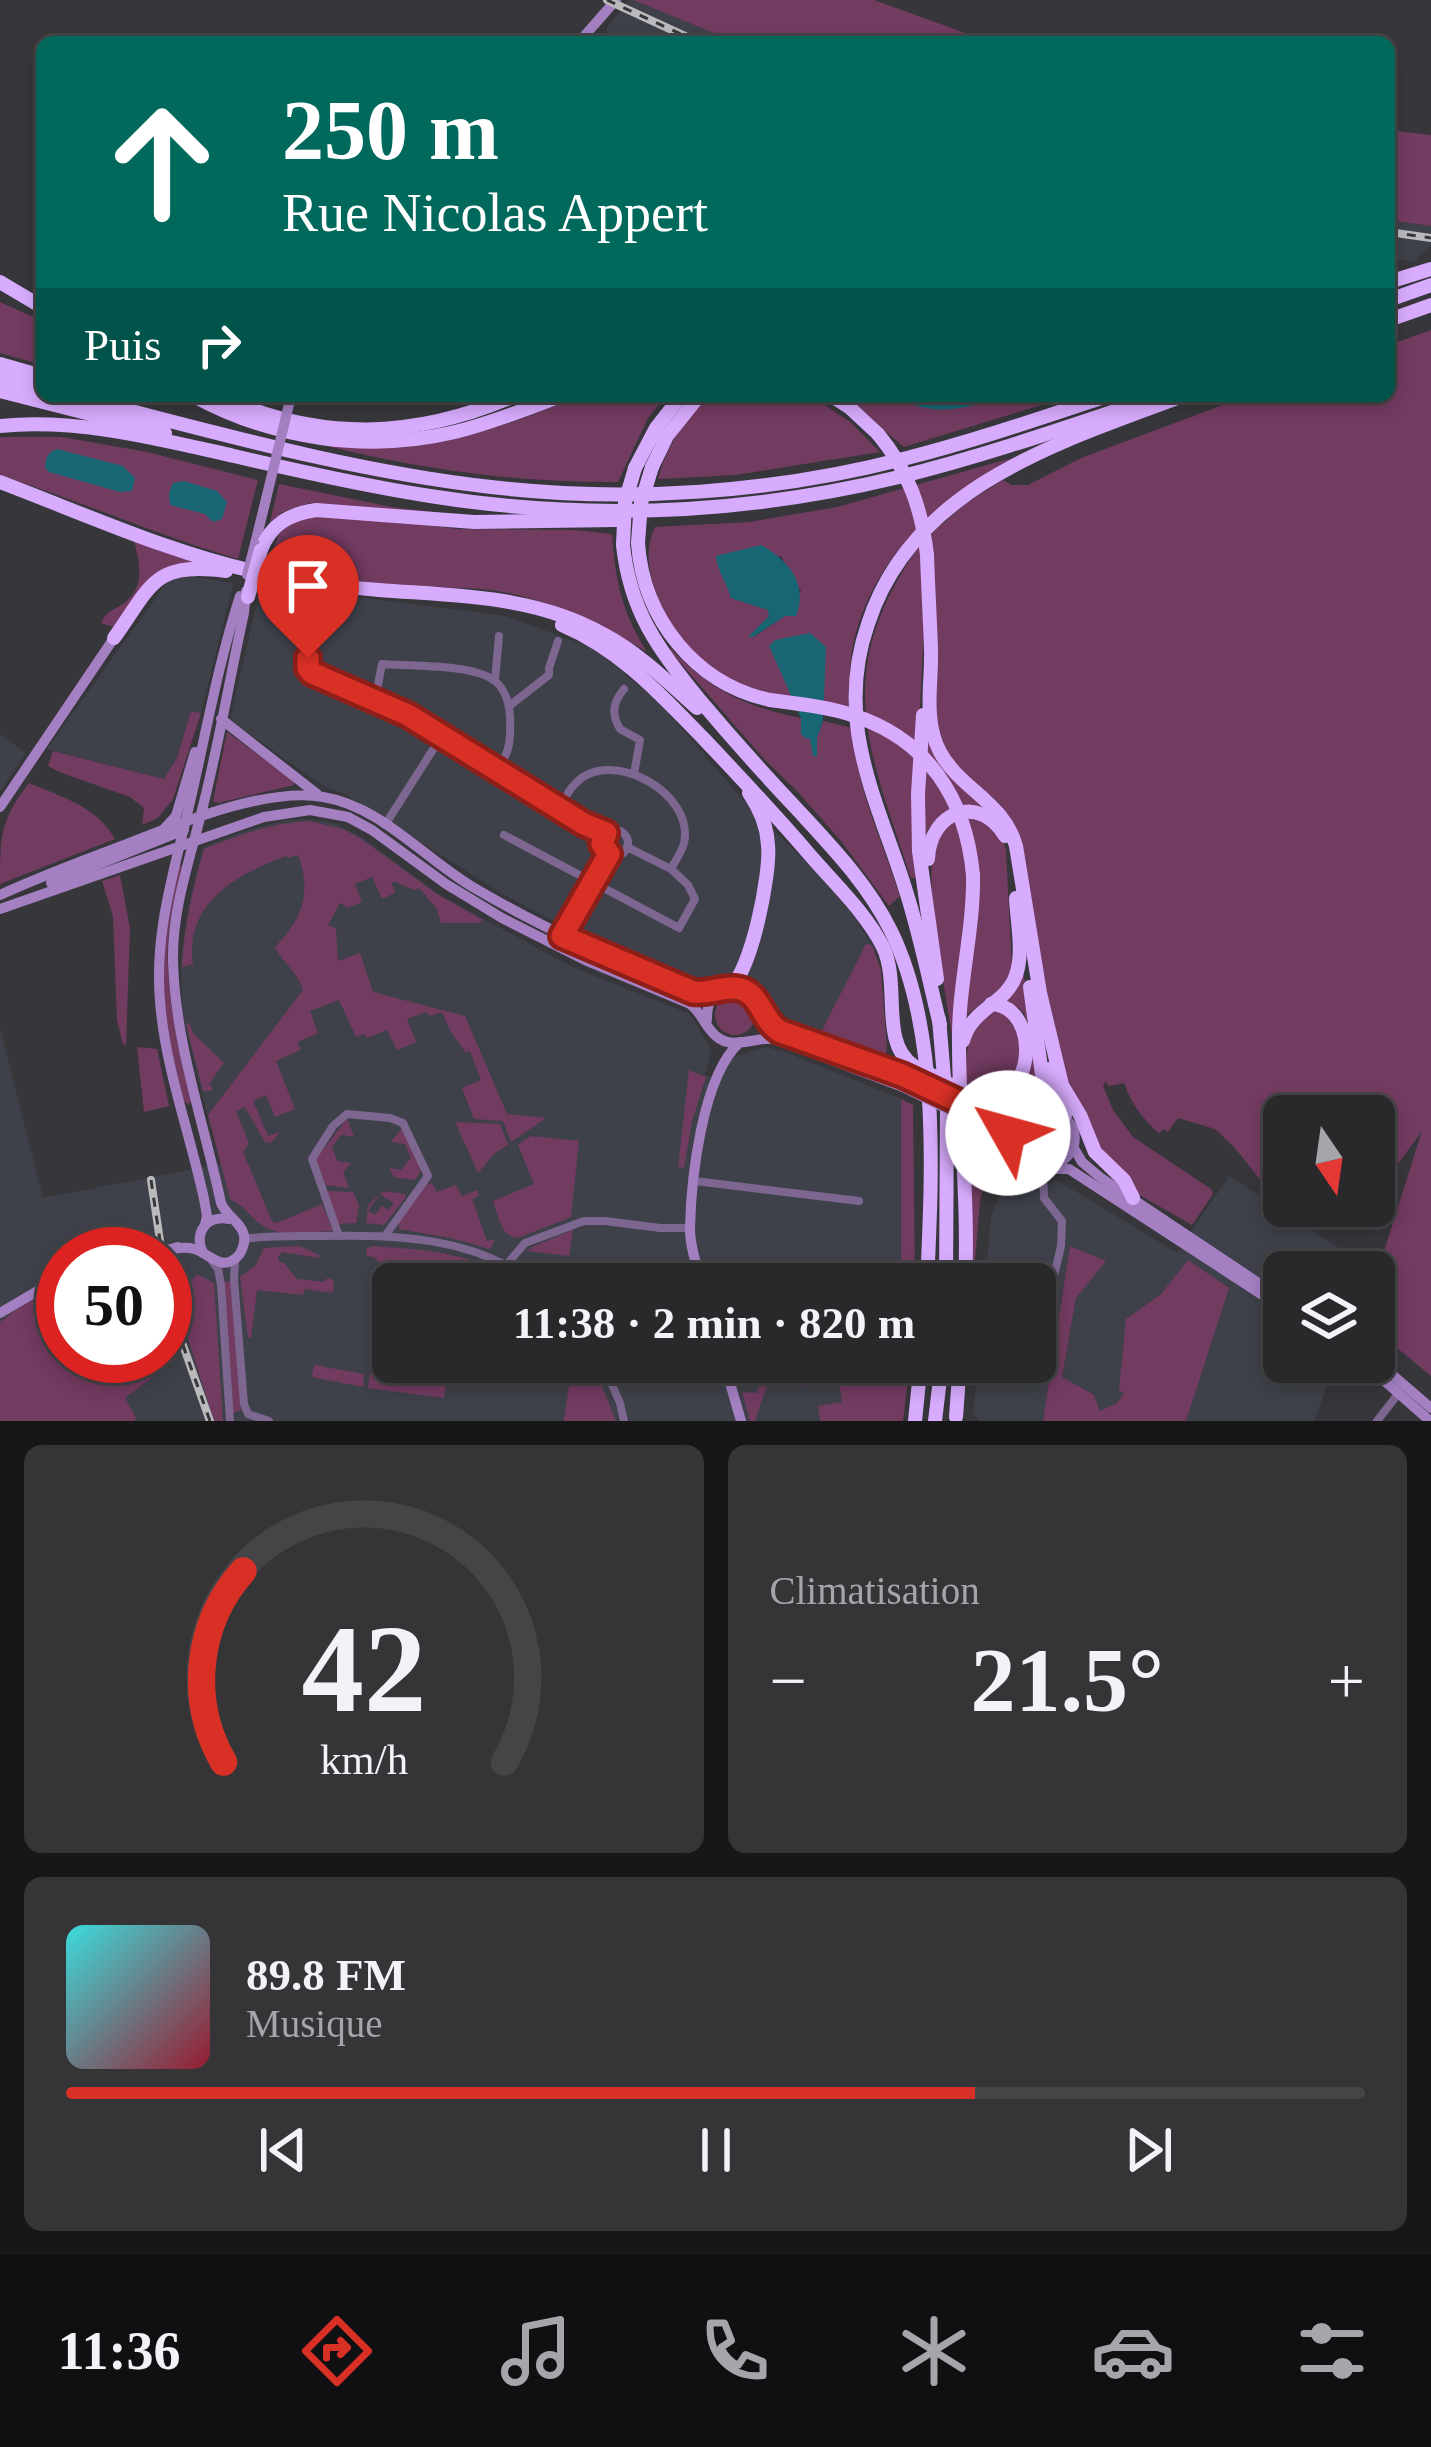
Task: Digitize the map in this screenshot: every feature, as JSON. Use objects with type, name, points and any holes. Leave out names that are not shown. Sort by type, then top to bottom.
[{"type":"highway","points":[[1395,280],[1431,268]]},
{"type":"highway","points":[[0,282],[36,305]]},
{"type":"highway","points":[[1395,298],[1431,285]]},
{"type":"highway","points":[[0,292],[36,307]]},
{"type":"highway","points":[[1395,318],[1431,305]]},
{"type":"highway","points":[[0,364],[36,374]]},
{"type":"highway","points":[[0,378],[36,387]]},
{"type":"highway","points":[[0,391],[36,400]]},
{"type":"highway","points":[[43,402],[344,480]]},
{"type":"highway","points":[[97,402],[416,477],[508,489],[620,494],[796,480],[906,459],[1088,402]]},
{"type":"highway","points":[[130,402],[317,457]]},
{"type":"highway","points":[[206,402],[284,431],[385,442],[455,432],[545,402]]},
{"type":"highway","points":[[235,402],[287,421],[371,430],[440,422],[497,402]]},
{"type":"highway","points":[[676,402],[635,468],[623,515],[663,624],[681,649],[726,685],[748,695],[825,708],[879,725],[911,747],[942,779],[966,830],[973,875],[959,1020],[964,1263]]},
{"type":"highway","points":[[694,402],[667,436],[652,467],[631,544],[629,585],[647,631],[673,668],[836,852],[880,909],[898,946],[912,985],[923,1043],[930,1173],[928,1263]]},
{"type":"highway","points":[[841,402],[878,434],[911,486],[926,555],[934,737],[950,766],[989,801],[1010,828],[1052,1087],[1065,1115]]},
{"type":"highway","points":[[244,601],[258,547],[278,523],[296,514],[316,510],[496,522],[663,519],[775,506],[970,458],[1142,402]]},
{"type":"highway","points":[[940,1024],[916,924],[858,733],[857,676],[872,611],[885,581],[912,542],[962,496],[1040,454],[1168,402]]},
{"type":"highway","points":[[0,426],[34,424],[121,433],[466,502],[627,512],[692,509],[841,489]]},
{"type":"highway","points":[[0,483],[220,562],[356,588]]},
{"type":"highway","points":[[114,638],[158,579],[174,570],[202,568],[287,585],[524,604],[600,632],[637,656],[732,739]]},
{"type":"highway","points":[[454,595],[530,613],[592,640],[642,677],[766,802],[878,938],[891,976],[896,1046],[906,1076],[969,1107],[1013,1089],[1022,1070],[1021,1022],[1004,1005],[991,1004]]},
{"type":"highway","points":[[929,620],[918,819],[920,866],[935,952],[946,1112],[946,1263]]},
{"type":"highway","points":[[707,742],[754,801],[768,840],[769,862],[757,924],[742,975],[726,989]]},
{"type":"highway","points":[[929,918],[928,844],[950,816],[981,814],[1000,827],[1009,849],[1042,1075],[1040,1094],[1023,1110]]},
{"type":"highway","points":[[961,1077],[967,1028],[1006,992],[1016,976],[1016,893]]},
{"type":"highway","points":[[1040,993],[1065,1093],[1080,1114],[1094,1152],[1124,1180],[1133,1198]]},
{"type":"highway","points":[[915,1421],[919,1383]]},
{"type":"highway","points":[[935,1421],[940,1383]]},
{"type":"highway","points":[[956,1417],[958,1383]]},
{"type":"main road","points":[[584,36],[616,0]]},
{"type":"main road","points":[[207,1256],[199,1243],[207,1211],[205,1198],[168,1057],[159,990],[162,921],[178,845],[192,828],[221,719],[247,579],[290,402]]},
{"type":"main road","points":[[0,895],[116,858],[149,843],[170,825],[244,601]]},
{"type":"main road","points":[[0,807],[114,638]]},
{"type":"main road","points":[[221,719],[310,790],[370,814],[462,880],[562,936],[687,990],[750,993],[779,1031],[906,1076],[998,1118],[1046,1105],[1065,1115],[1072,1127],[1072,1145],[1063,1160],[1045,1169]]},
{"type":"main road","points":[[204,732],[172,945],[181,1038],[221,1203],[229,1219]]},
{"type":"main road","points":[[0,909],[149,843],[279,796],[325,797]]},
{"type":"main road","points":[[192,828],[292,802],[329,803],[370,814]]},
{"type":"main road","points":[[192,828],[310,810],[340,814],[372,830],[488,910],[587,961],[686,1001],[723,1041],[776,1039],[906,1076]]},
{"type":"main road","points":[[149,843],[178,845]]},
{"type":"main road","points":[[698,1263],[690,1228],[694,1181],[719,1051],[709,1026],[710,1002],[726,989]]},
{"type":"main road","points":[[717,1072],[728,1055],[759,1028],[760,1008]]},
{"type":"main road","points":[[969,1107],[1002,1136],[1022,1164],[1075,1172],[1263,1292]]},
{"type":"main road","points":[[1009,1146],[1009,1129],[1023,1110]]},
{"type":"main road","points":[[1072,1145],[1085,1166],[1263,1290]]},
{"type":"main road","points":[[192,1240],[216,1218],[240,1226],[244,1238],[237,1257],[225,1262],[192,1248]]},
{"type":"main road","points":[[0,1313],[36,1292]]},
{"type":"main road","points":[[1395,1382],[1430,1421]]},
{"type":"main road","points":[[730,1383],[741,1421]]},
{"type":"main road","points":[[1393,1383],[1431,1408]]},
{"type":"street","points":[[313,612],[309,670],[408,715],[584,824],[606,833],[622,832],[627,847]]},
{"type":"street","points":[[495,680],[499,636]]},
{"type":"street","points":[[509,706],[549,675],[558,640]]},
{"type":"street","points":[[375,700],[382,664],[476,672],[495,680],[509,706],[511,750],[498,770]]},
{"type":"street","points":[[624,689],[614,701],[614,716],[620,730],[640,740],[634,774]]},
{"type":"street","points":[[385,825],[441,737]]},
{"type":"street","points":[[560,809],[576,782],[586,776],[609,771],[634,774],[673,800],[683,819],[683,845],[671,869]]},
{"type":"street","points":[[606,833],[602,844],[609,854],[617,855],[627,847]]},
{"type":"street","points":[[504,835],[679,928],[695,899],[688,885],[671,869],[627,847]]},
{"type":"street","points":[[562,936],[609,854]]},
{"type":"street","points":[[339,1236],[312,1159],[333,1126],[347,1114],[404,1123],[426,1168],[428,1176],[385,1236]]},
{"type":"street","points":[[1045,1169],[1044,1198],[1062,1221],[1056,1267]]},
{"type":"street","points":[[694,1181],[859,1201]]},
{"type":"street","points":[[244,1238],[385,1236],[478,1251],[508,1263],[521,1245],[584,1222],[690,1228]]},
{"type":"street","points":[[207,1256],[218,1269],[221,1285],[232,1421]]},
{"type":"street","points":[[237,1257],[234,1279],[248,1414]]},
{"type":"street","points":[[611,1383],[624,1421]]},
{"type":"street","points":[[1378,1421],[1402,1389]]},
{"type":"street","points":[[232,1421],[248,1414],[281,1421]]},
{"type":"shaded area","points":[[633,0],[721,36],[607,36],[606,29]]},
{"type":"shaded area","points":[[633,0],[874,0],[973,36],[721,36]]},
{"type":"shaded area","points":[[1395,131],[1431,135],[1431,226],[1395,221]]},
{"type":"shaded area","points":[[1395,221],[1431,226],[1431,245],[1413,262],[1395,259]]},
{"type":"shaded area","points":[[0,302],[36,318],[36,363],[0,353]]},
{"type":"shaded area","points":[[1431,330],[1431,1376],[1395,1346],[1395,1251],[1384,1251],[1422,1131],[1395,1168],[1395,1095],[1263,1095],[1263,1183],[1215,1129],[1178,1118],[1168,1132],[1159,1133],[1138,1111],[1124,1083],[1108,1086],[1106,1081],[1103,1086],[1113,1110],[1133,1137],[1213,1194],[1192,1225],[1136,1193],[1106,1161],[1072,1099],[1053,1034],[1018,833],[1000,804],[954,763],[937,724],[932,533],[965,504],[1003,480],[1028,485],[1081,458],[1231,402],[1395,402],[1395,343]]},
{"type":"shaded area","points":[[565,402],[661,402],[648,418],[618,482],[467,473],[319,444],[384,448],[429,444],[495,428]]},
{"type":"shaded area","points":[[704,402],[820,402],[849,421],[880,452],[736,475],[658,479],[692,414]]},
{"type":"shaded area","points":[[851,402],[1051,402],[904,447]]},
{"type":"shaded area","points":[[0,437],[62,437],[258,480],[238,559],[0,475]]},
{"type":"shaded area","points":[[1012,458],[934,513],[875,585],[853,645],[848,710],[758,690],[706,665],[685,646],[668,622],[653,582],[649,551],[655,527],[749,522],[837,507]],"holes":[[[781,556],[801,591],[785,616],[754,637],[750,635],[769,616],[768,610],[731,598],[726,580]]]},
{"type":"shaded area","points":[[279,484],[392,507],[482,518],[310,503],[270,522]]},
{"type":"shaded area","points":[[306,516],[457,529],[612,534],[621,595],[647,652],[572,613],[512,594],[378,583],[267,566],[283,524]]},
{"type":"shaded area","points":[[134,540],[204,564],[159,571],[114,627],[101,623],[136,590],[139,574]]},
{"type":"shaded area","points":[[920,545],[924,628],[918,876],[911,878],[871,747],[866,671],[875,631],[892,590]]},
{"type":"shaded area","points":[[193,577],[233,583],[201,713],[191,711],[177,758],[164,779],[47,749],[168,581]]},
{"type":"shaded area","points":[[261,585],[506,616],[595,649],[660,703],[742,799],[825,881],[854,917],[881,970],[884,1061],[774,1022],[769,995],[751,982],[729,977],[706,985],[695,983],[568,928],[499,892],[347,795],[323,786],[230,720]]},
{"type":"shaded area","points":[[671,649],[730,695],[801,718],[817,755],[823,721],[852,728],[864,792],[900,896],[889,906],[841,841]]},
{"type":"shaded area","points":[[191,711],[201,713],[173,799],[158,818],[142,825],[144,808],[130,797],[48,766],[53,751],[164,779],[177,758]]},
{"type":"shaded area","points":[[926,730],[992,809],[945,814],[924,836]]},
{"type":"shaded area","points":[[227,732],[295,782],[294,785],[213,801]]},
{"type":"shaded area","points":[[0,735],[26,753],[0,792]]},
{"type":"shaded area","points":[[29,783],[88,810],[115,839],[0,884],[4,830]]},
{"type":"shaded area","points":[[978,817],[1003,839],[1006,851],[1012,969],[1003,987],[968,1014],[953,1045],[933,910],[932,859],[938,837],[954,819]]},
{"type":"shaded area","points":[[305,819],[334,823],[363,838],[440,895],[572,967],[690,1014],[709,1046],[705,1075],[716,1079],[727,1059],[766,1047],[901,1099],[901,1263],[372,1263],[372,1383],[890,1383],[883,1421],[0,1421],[0,1028],[43,1198],[231,1162],[220,1118],[211,1129],[182,1012],[181,959],[203,847],[241,832]]},
{"type":"shaded area","points":[[310,821],[360,838],[437,894],[483,920],[441,923],[437,909],[419,888],[391,882],[395,893],[382,899],[372,877],[355,884],[362,902],[348,908],[340,903],[328,925],[336,928],[338,961],[360,953],[373,992],[465,1016],[507,1114],[546,1118],[511,1142],[503,1121],[474,1119],[462,1088],[481,1080],[470,1051],[465,1052],[442,1012],[407,1019],[416,1042],[397,1050],[387,1030],[356,1037],[339,1000],[310,1011],[318,1033],[298,1042],[300,1050],[276,1061],[295,1109],[275,1117],[266,1095],[253,1101],[268,1136],[280,1132],[271,1143],[265,1142],[245,1107],[236,1111],[249,1143],[243,1152],[272,1221],[322,1204],[333,1231],[287,1233],[262,1225],[230,1199],[208,1115],[303,990],[275,947],[302,904],[304,881],[298,855],[250,872],[218,894],[197,924],[193,964],[182,967],[204,849],[256,830]]},
{"type":"shaded area","points":[[178,865],[182,866],[170,922],[168,961],[189,1105],[175,1066],[163,995],[164,947]]},
{"type":"shaded area","points":[[120,875],[130,928],[126,1045],[117,1020],[113,916],[102,881]]},
{"type":"shaded area","points":[[866,944],[872,945],[881,970],[884,1061],[817,1040]]},
{"type":"shaded area","points":[[1023,969],[1039,1075],[1023,1104],[996,1112],[973,1101],[988,1105],[1010,1101],[1024,1085],[1030,1061],[1029,1027],[1021,1010],[1003,1001]]},
{"type":"shaded area","points":[[735,995],[749,1001],[755,1015],[749,1029],[735,1035],[721,1029],[715,1015],[721,1001]]},
{"type":"shaded area","points":[[1001,1010],[1015,1030],[1019,1055],[1009,1087],[982,1093],[966,1083],[969,1044],[990,1011]]},
{"type":"shaded area","points":[[189,1023],[224,1063],[209,1084],[211,1091],[203,1091]]},
{"type":"shaded area","points":[[137,1047],[157,1049],[169,1106],[144,1112]]},
{"type":"shaded area","points":[[689,1070],[706,1077],[684,1168],[678,1167]]},
{"type":"shaded area","points":[[901,1099],[913,1105],[915,1263],[901,1263]]},
{"type":"shaded area","points":[[1041,1113],[1058,1121],[1066,1138],[1058,1155],[1041,1163],[1024,1155],[1016,1138],[1024,1121]]},
{"type":"shaded area","points":[[347,1119],[354,1137],[341,1135],[332,1147],[337,1161],[351,1163],[343,1172],[349,1188],[325,1185],[316,1159]]},
{"type":"shaded area","points":[[455,1122],[500,1124],[508,1145],[478,1173]]},
{"type":"shaded area","points":[[402,1128],[421,1171],[415,1180],[394,1177],[389,1168],[401,1170],[411,1158],[405,1144],[391,1142]]},
{"type":"shaded area","points":[[968,1131],[984,1139],[993,1153],[980,1200],[975,1263],[969,1263]]},
{"type":"shaded area","points":[[531,1136],[579,1141],[571,1217],[518,1238],[504,1230],[493,1201],[534,1184],[518,1145]]},
{"type":"shaded area","points":[[1229,1176],[1263,1198],[1263,1227],[1307,1227],[1344,1251],[1263,1251],[1263,1383],[1328,1383],[1314,1421],[1186,1421],[1228,1288],[1161,1294],[1126,1319],[1125,1392],[1100,1412],[1094,1395],[1062,1377],[1076,1298],[1105,1261],[1070,1247],[1056,1337],[1056,1263],[987,1263],[991,1216],[1002,1191],[1019,1180],[1047,1185],[1057,1180],[1177,1253]]},
{"type":"shaded area","points":[[432,1183],[437,1192],[456,1185],[462,1196],[477,1190],[479,1196],[472,1199],[487,1241],[495,1239],[490,1249],[399,1229],[399,1220]]},
{"type":"shaded area","points":[[327,1191],[353,1192],[359,1205],[356,1223],[338,1224]]},
{"type":"shaded area","points":[[380,1194],[406,1197],[384,1225],[366,1223],[368,1205],[379,1195],[368,1211],[375,1215],[382,1206],[389,1210],[394,1203]]},
{"type":"shaded area","points":[[573,1230],[569,1256],[527,1251],[536,1245]]},
{"type":"shaded area","points":[[300,1246],[319,1258],[282,1252],[279,1262],[297,1279],[331,1279],[333,1293],[257,1290],[248,1337],[240,1277],[256,1265],[264,1248]]},
{"type":"shaded area","points":[[1070,1246],[1106,1261],[1076,1298],[1062,1377],[1094,1395],[1100,1411],[1117,1403],[1124,1393],[1119,1390],[1126,1319],[1161,1294],[1188,1260],[1229,1288],[1186,1421],[1043,1421],[1049,1383],[1056,1383],[1056,1337]]},
{"type":"shaded area","points":[[367,1248],[432,1252],[479,1263],[386,1263],[366,1256]]},
{"type":"shaded area","points":[[197,1274],[214,1283],[223,1421],[214,1421],[192,1351],[192,1280]]},
{"type":"shaded area","points":[[231,1281],[241,1410],[233,1413],[224,1282]]},
{"type":"shaded area","points":[[36,1299],[36,1383],[145,1383],[125,1398],[134,1421],[0,1421],[0,1322]]},
{"type":"shaded area","points":[[314,1365],[364,1374],[363,1387],[312,1377]]},
{"type":"shaded area","points":[[370,1373],[372,1383],[446,1384],[444,1398],[368,1388]]},
{"type":"shaded area","points":[[569,1383],[601,1383],[616,1421],[564,1421]]},
{"type":"shaded area","points":[[760,1383],[769,1383],[755,1421],[750,1421],[742,1392],[757,1393]]},
{"type":"shaded area","points":[[839,1383],[908,1383],[903,1421],[820,1421],[818,1406],[842,1402]]},
{"type":"shaded area","points":[[976,1383],[1049,1383],[1043,1421],[980,1421],[973,1414]]},
{"type":"water","points":[[910,402],[984,402],[947,409]]},
{"type":"water","points":[[57,449],[123,466],[135,478],[132,491],[120,492],[49,472],[47,458]]},
{"type":"water","points":[[184,481],[217,491],[227,502],[222,519],[213,522],[205,514],[170,505],[173,483]]},
{"type":"water","points":[[761,545],[794,574],[799,604],[796,616],[785,616],[748,637],[769,616],[768,610],[731,598],[716,556]]},
{"type":"water","points":[[810,633],[826,647],[817,756],[813,756],[810,739],[801,734],[801,718],[769,646],[775,640]]},
{"type":"railway","points":[[607,0],[685,36]]},
{"type":"railway","points":[[1395,233],[1431,238]]},
{"type":"railway","points":[[151,1180],[158,1227]]},
{"type":"railway","points":[[192,1370],[210,1421]]},
{"type":"route","points":[[308,658],[312,673],[408,715],[606,833],[602,844],[609,854],[562,936],[693,992],[744,990],[779,1031],[902,1075],[987,1115],[1017,1114],[1008,1133]]}]
